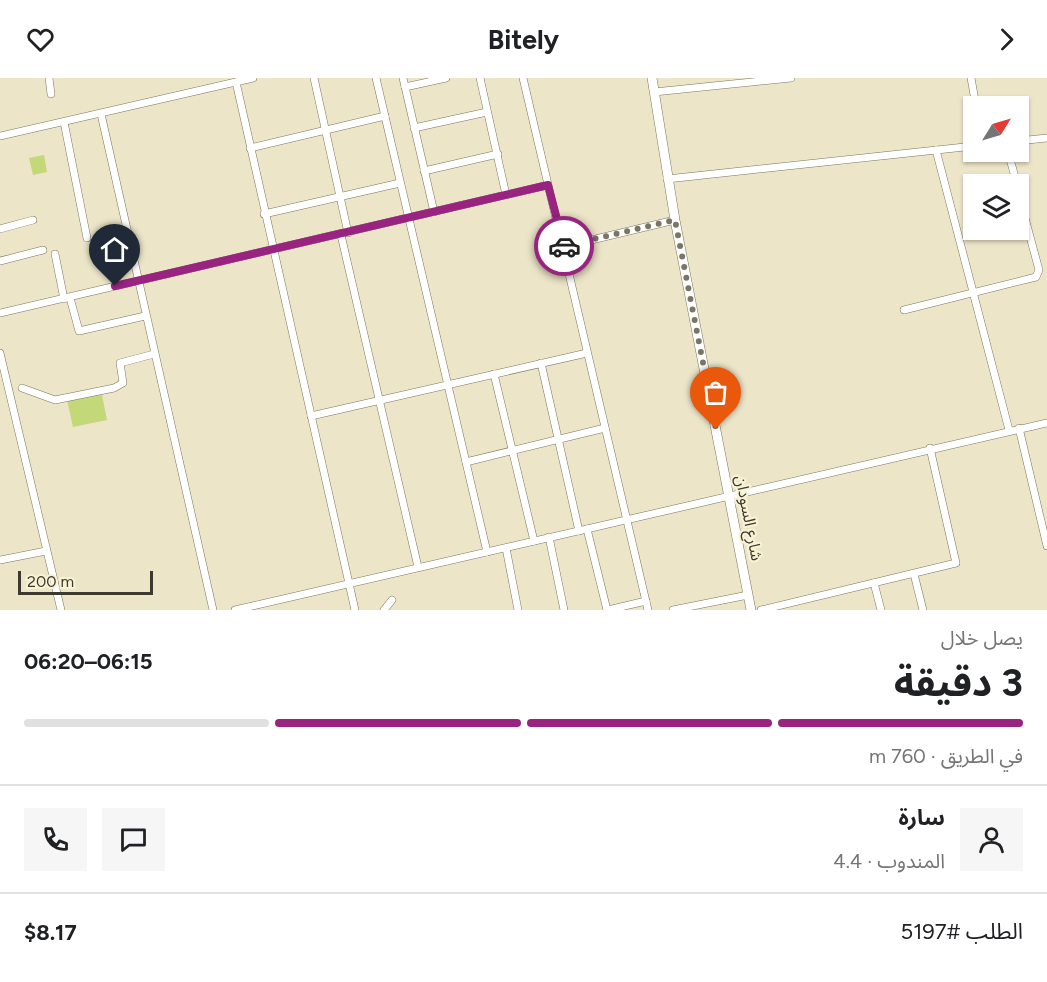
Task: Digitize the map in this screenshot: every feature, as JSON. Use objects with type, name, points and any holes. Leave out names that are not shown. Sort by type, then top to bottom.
[{"type":"main road","name":"شارع السودان","points":[[651,78],[667,178],[751,610]]},
{"type":"street","points":[[49,78],[51,94]]},
{"type":"street","points":[[0,136],[253,78]]},
{"type":"street","points":[[314,78],[339,197],[344,234],[418,567]]},
{"type":"street","points":[[376,78],[487,552]]},
{"type":"street","points":[[403,78],[434,212]]},
{"type":"street","points":[[405,87],[446,78]]},
{"type":"street","points":[[480,78],[506,195]]},
{"type":"street","points":[[523,78],[648,610]]},
{"type":"street","points":[[654,92],[738,81],[791,78]]},
{"type":"street","points":[[971,78],[974,96]]},
{"type":"street","points":[[236,82],[355,610]]},
{"type":"street","points":[[414,128],[487,111]]},
{"type":"street","points":[[102,114],[145,316],[213,610]]},
{"type":"street","points":[[250,148],[385,116]]},
{"type":"street","points":[[64,122],[87,238]]},
{"type":"street","points":[[1029,140],[1047,138]]},
{"type":"street","points":[[667,178],[963,147]]},
{"type":"street","points":[[936,150],[1009,430]]},
{"type":"street","points":[[424,171],[498,154]]},
{"type":"street","points":[[264,214],[400,183]]},
{"type":"street","points":[[0,314],[548,185]]},
{"type":"street","points":[[0,229],[33,220]]},
{"type":"street","points":[[562,247],[675,220]]},
{"type":"street","points":[[904,310],[973,294],[1038,274],[1029,237]]},
{"type":"street","points":[[0,261],[43,250]]},
{"type":"street","points":[[55,254],[67,299],[79,331],[145,316]]},
{"type":"street","points":[[0,353],[14,386],[46,551],[61,610]]},
{"type":"street","points":[[311,416],[587,353]]},
{"type":"street","points":[[14,386],[56,400],[114,388],[123,383],[120,363],[154,354]]},
{"type":"street","points":[[541,363],[558,439],[607,610],[646,601]]},
{"type":"street","points":[[494,374],[534,541]]},
{"type":"street","points":[[235,610],[930,448],[1047,423]]},
{"type":"street","points":[[466,462],[605,428]]},
{"type":"street","points":[[1019,428],[1047,546]]},
{"type":"street","points":[[761,610],[956,562],[930,448]]},
{"type":"street","points":[[1037,502],[1047,500]]},
{"type":"street","points":[[549,537],[564,610]]},
{"type":"street","points":[[506,548],[518,610]]},
{"type":"street","points":[[0,560],[46,551]]},
{"type":"street","points":[[914,574],[923,610]]},
{"type":"street","points":[[874,583],[881,610]]},
{"type":"street","points":[[673,610],[748,595]]},
{"type":"street","points":[[384,610],[392,600]]},
{"type":"street","points":[[272,602],[274,610]]},
{"type":"green space","points":[[44,155],[47,172],[33,175],[29,158]]},
{"type":"green space","points":[[102,395],[107,420],[73,427],[67,400]]},
{"type":"way so far","points":[[564,246],[675,220],[716,429]]},
{"type":"route","points":[[115,286],[548,185],[562,247],[564,246]]}]
